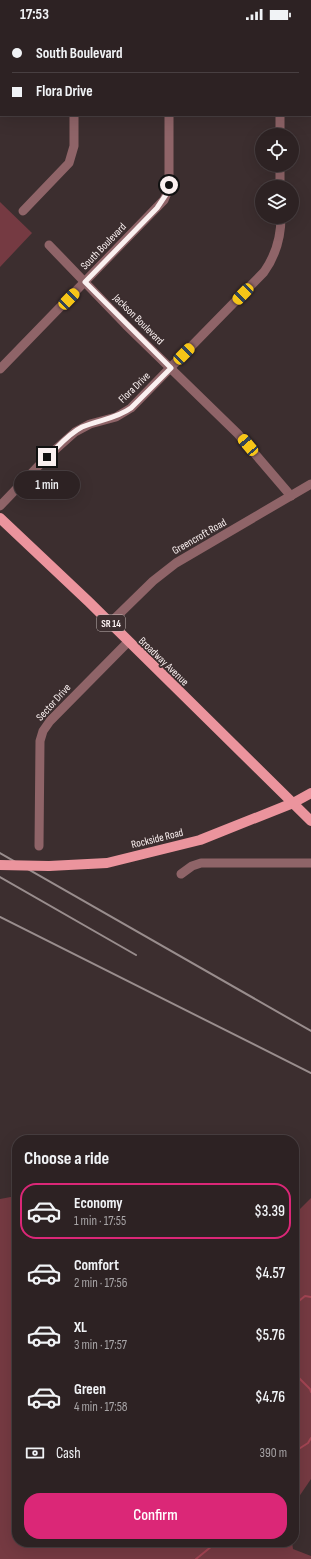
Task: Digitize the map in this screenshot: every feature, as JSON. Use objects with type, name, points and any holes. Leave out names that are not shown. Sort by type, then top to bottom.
[{"type":"main road","name":"Broadway Avenue","points":[[0,518],[110,623],[311,821]]},
{"type":"main road","name":"Rockside Road","points":[[0,865],[49,866],[108,863],[144,855],[200,840],[293,804],[311,793]]},
{"type":"street","points":[[23,211],[70,163],[74,146],[74,116]]},
{"type":"street","name":"South Boulevard","points":[[0,370],[157,208],[167,193],[169,185],[169,116]]},
{"type":"street","points":[[280,116],[280,128]]},
{"type":"street","name":"Flora Drive","points":[[0,506],[47,457],[75,432],[90,424],[123,414],[131,408],[171,368],[264,272],[271,262],[278,246],[280,224]]},
{"type":"street","name":"Jackson Boulevard","points":[[49,245],[238,434],[291,496]]},
{"type":"street","name":"Greencroft Road","points":[[110,623],[153,581],[176,563],[311,484]]},
{"type":"street","name":"Sector Drive","points":[[38,846],[40,740],[43,731],[50,721],[128,642]]},
{"type":"street","points":[[181,874],[192,866],[201,863],[311,863]]},
{"type":"shaded area","points":[[0,202],[32,233],[0,267]]},
{"type":"shaded area","points":[[12,1197],[12,1547],[293,1547],[293,1549],[311,1556],[311,1559],[0,1559],[0,1199]]},
{"type":"shaded area","points":[[311,1198],[311,1479],[299,1497],[299,1210]]},
{"type":"waterway","points":[[299,1301],[305,1296],[311,1297]]},
{"type":"waterway","points":[[299,1378],[311,1392]]},
{"type":"waterway","points":[[299,1449],[308,1443],[311,1438]]},
{"type":"waterway","points":[[196,1559],[211,1547]]},
{"type":"railway","points":[[0,853],[311,1031]]},
{"type":"railway","points":[[0,877],[136,955]]},
{"type":"railway","points":[[0,917],[311,1073]]},
{"type":"route","points":[[47,457],[68,437],[81,428],[123,414],[131,408],[171,368],[126,325],[85,282],[164,200],[169,185]]}]
